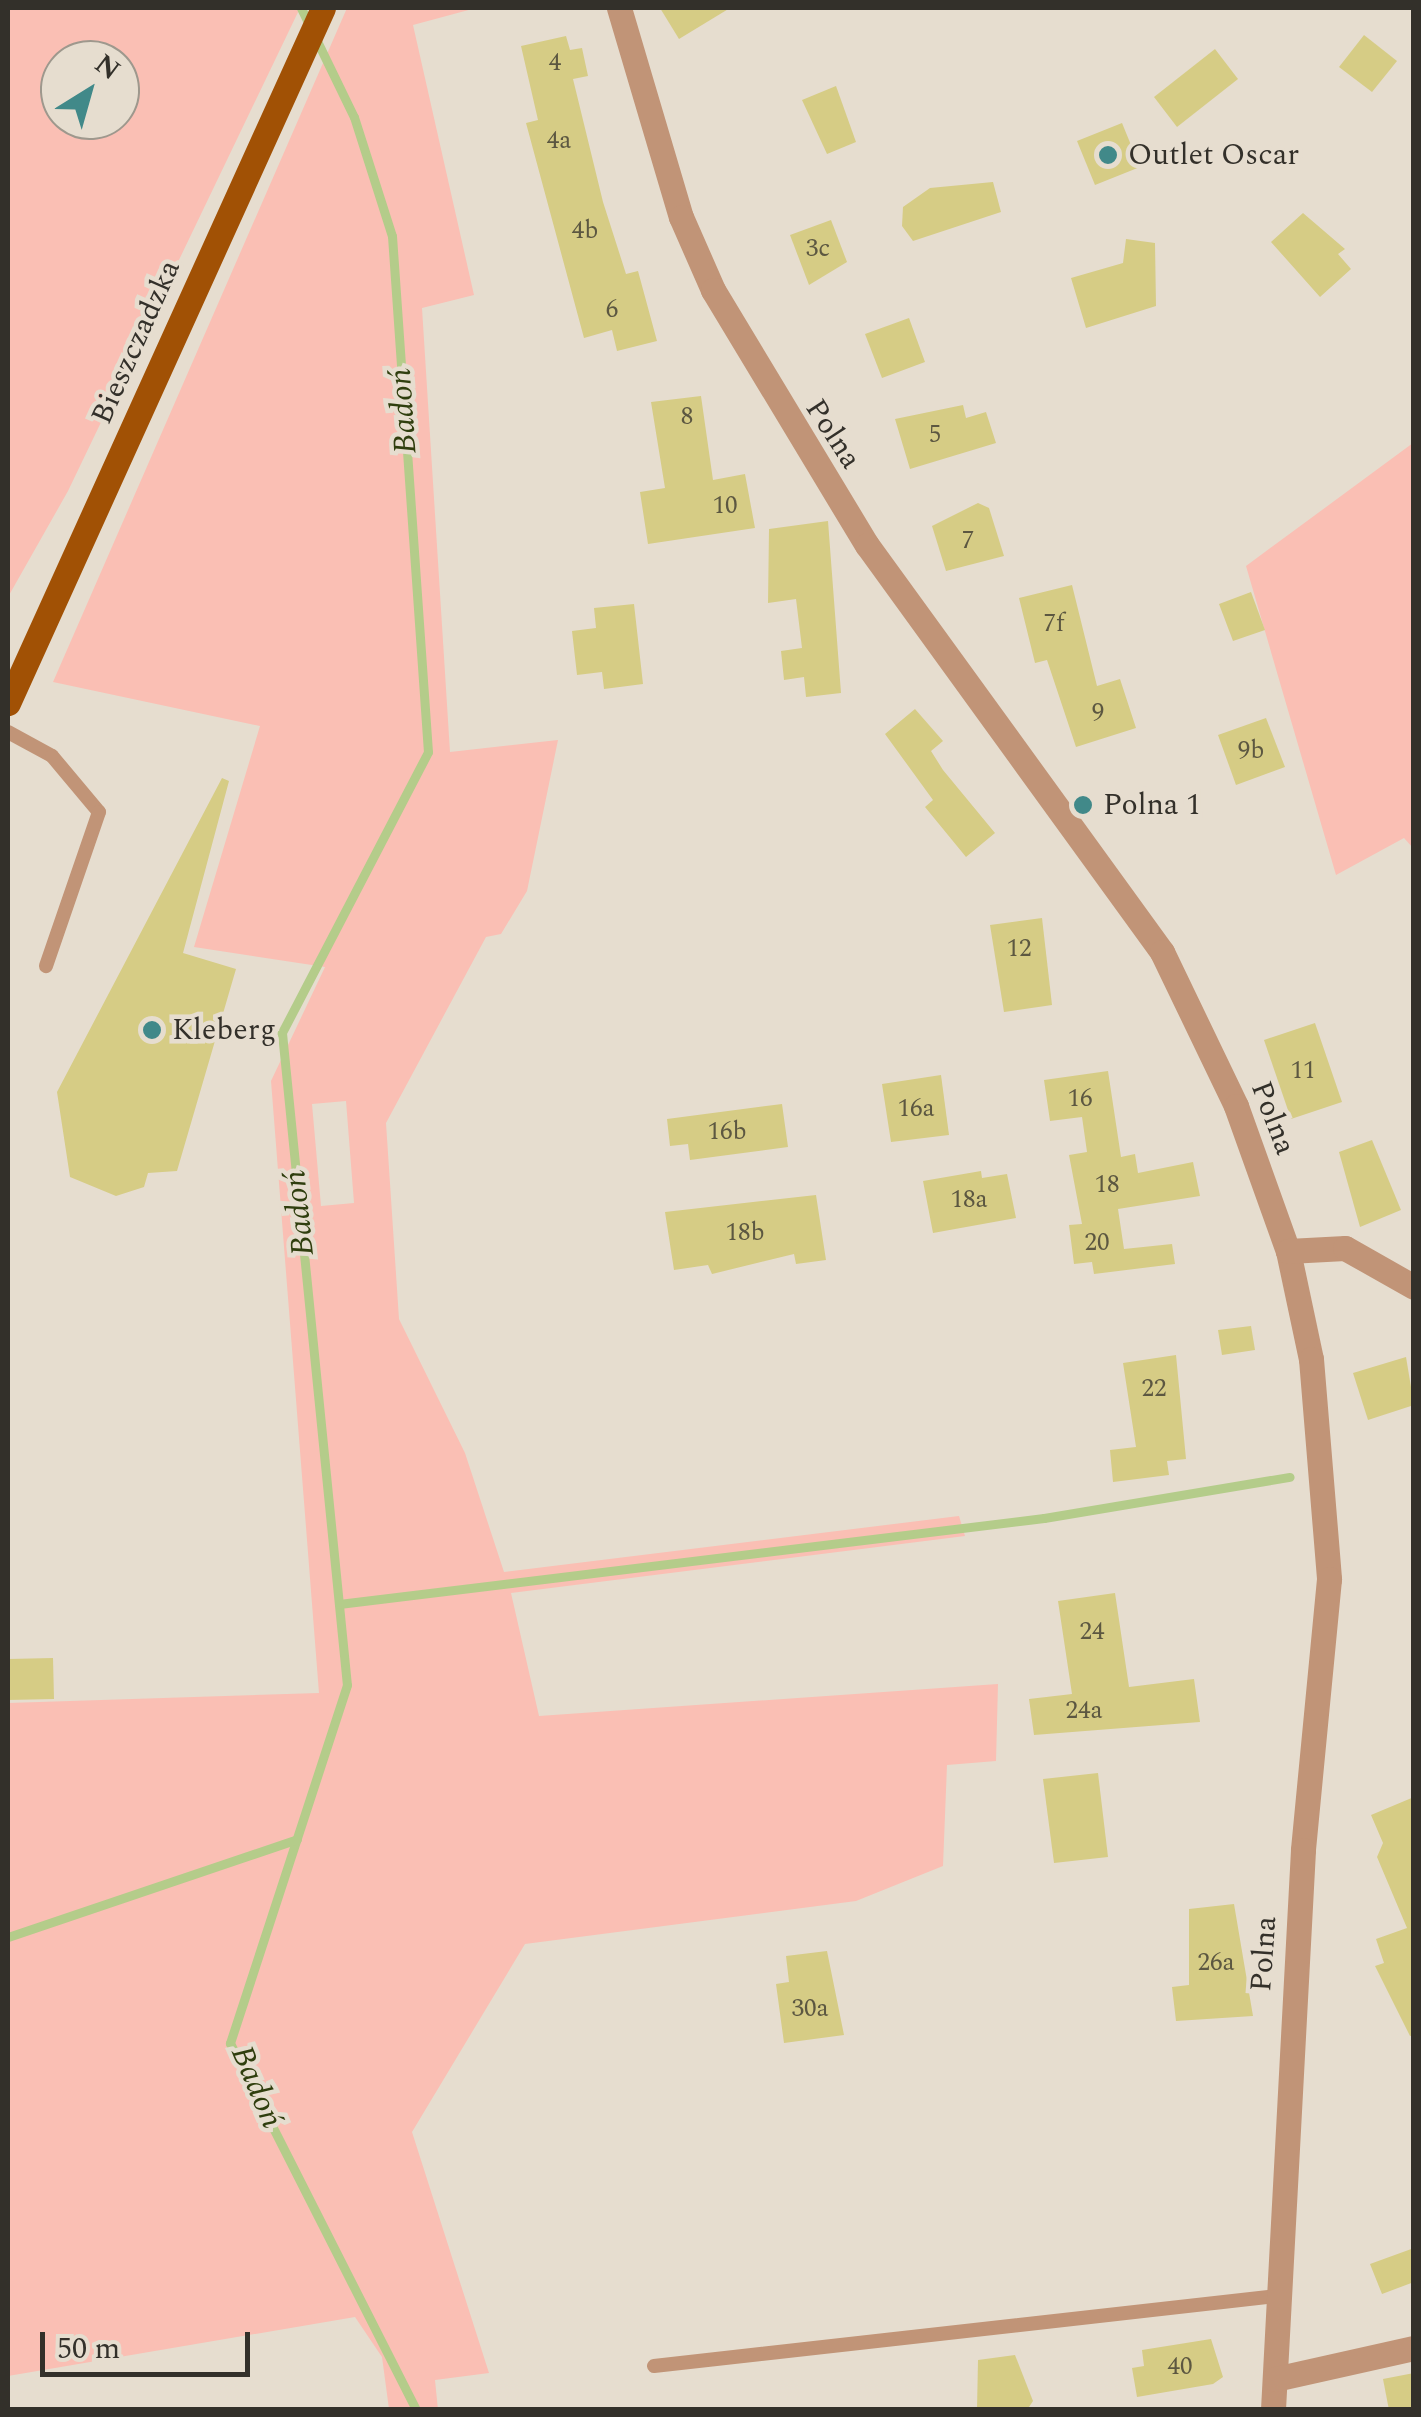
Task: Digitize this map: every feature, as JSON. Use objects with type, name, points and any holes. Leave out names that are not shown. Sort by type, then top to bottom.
[{"type":"main road","name":"Bieszczadzka","points":[[8,704],[322,8]]},
{"type":"street","name":"Polna","points":[[620,8],[681,218],[713,290],[859,534],[1162,952],[1236,1106],[1288,1251],[1312,1359],[1329,1580],[1277,2296],[1273,2410]]},
{"type":"street","points":[[1288,1251],[1345,1248],[1414,1287]]},
{"type":"street","points":[[1274,2379],[1414,2348]]},
{"type":"lane","points":[[8,732],[52,756],[99,812],[46,966]]},
{"type":"lane","points":[[654,2366],[1277,2296]]},
{"type":"shaded area","points":[[8,8],[300,8],[68,491],[8,597]]},
{"type":"shaded area","points":[[347,8],[476,8],[413,25],[474,295],[422,308],[450,752],[558,740],[527,891],[501,934],[486,937],[386,1123],[399,1319],[465,1453],[504,1572],[959,1516],[965,1536],[511,1593],[539,1716],[998,1684],[996,1761],[947,1765],[943,1866],[856,1901],[525,1944],[412,2132],[489,2373],[435,2380],[438,2410],[389,2409],[382,2357],[355,2317],[8,2376],[8,1703],[319,1693],[271,1081],[325,967],[194,947],[260,726],[53,682]],"holes":[[[346,1101],[354,1203],[321,1206],[312,1104]]]},
{"type":"shaded area","points":[[1413,443],[1413,848],[1404,838],[1336,875],[1246,566]]},
{"type":"building","points":[[660,8],[730,8],[679,39]]},
{"type":"building","points":[[1364,35],[1397,61],[1372,92],[1339,67]]},
{"type":"building","points":[[566,36],[570,50],[582,48],[588,76],[573,79],[603,202],[626,274],[638,271],[657,341],[617,351],[612,330],[584,338],[526,123],[538,120],[521,46]]},
{"type":"building","points":[[1215,49],[1238,79],[1177,127],[1154,97]]},
{"type":"building","points":[[836,86],[856,142],[827,154],[802,100]]},
{"type":"building","points":[[1122,123],[1140,167],[1095,185],[1077,141]]},
{"type":"building","points":[[993,182],[1001,212],[913,241],[902,226],[903,207],[930,188]]},
{"type":"building","points":[[1303,213],[1345,249],[1338,254],[1351,269],[1320,297],[1271,242]]},
{"type":"building","points":[[831,220],[847,262],[809,285],[790,235]]},
{"type":"building","points":[[1126,239],[1155,243],[1156,306],[1086,328],[1071,278],[1123,263]]},
{"type":"building","points":[[909,318],[925,362],[882,378],[865,334]]},
{"type":"building","points":[[701,396],[713,480],[745,474],[755,528],[648,544],[640,492],[665,488],[651,402]]},
{"type":"building","points":[[963,405],[966,418],[986,412],[996,443],[910,469],[895,419]]},
{"type":"building","points":[[978,503],[989,508],[1004,556],[946,571],[932,526]]},
{"type":"building","points":[[828,521],[841,693],[806,697],[804,677],[784,680],[781,651],[802,648],[796,599],[768,603],[769,529]]},
{"type":"building","points":[[1072,585],[1097,686],[1120,679],[1136,728],[1076,747],[1047,660],[1035,663],[1019,598]]},
{"type":"building","points":[[1251,592],[1265,630],[1233,641],[1219,604]]},
{"type":"building","points":[[634,604],[643,684],[604,689],[602,672],[577,675],[572,631],[596,628],[594,608]]},
{"type":"building","points":[[915,709],[943,741],[931,751],[943,770],[995,833],[966,857],[925,807],[933,800],[885,734]]},
{"type":"building","points":[[1266,718],[1285,767],[1236,785],[1218,735]]},
{"type":"building","name":"Kleberg","points":[[222,778],[229,781],[183,953],[236,969],[177,1171],[148,1173],[144,1187],[116,1196],[70,1177],[57,1092]]},
{"type":"building","points":[[1042,918],[1052,1005],[1004,1012],[990,925]]},
{"type":"building","points":[[1315,1023],[1342,1102],[1291,1119],[1264,1040]]},
{"type":"building","points":[[1108,1071],[1121,1157],[1135,1154],[1138,1173],[1193,1162],[1200,1196],[1118,1209],[1124,1249],[1172,1244],[1175,1264],[1094,1274],[1092,1262],[1074,1264],[1069,1225],[1082,1224],[1069,1155],[1087,1152],[1082,1117],[1050,1121],[1044,1080]]},
{"type":"building","points":[[941,1075],[949,1135],[891,1142],[882,1084]]},
{"type":"building","points":[[782,1104],[788,1147],[690,1160],[688,1144],[670,1146],[667,1119]]},
{"type":"building","points":[[1372,1140],[1401,1210],[1360,1227],[1339,1152]]},
{"type":"building","points":[[981,1171],[982,1178],[1007,1174],[1016,1218],[933,1233],[923,1181]]},
{"type":"building","points":[[816,1195],[826,1260],[796,1264],[794,1254],[712,1274],[708,1265],[674,1270],[665,1212]]},
{"type":"building","points":[[1251,1326],[1255,1350],[1222,1355],[1218,1330]]},
{"type":"building","points":[[1176,1355],[1186,1459],[1167,1461],[1169,1475],[1113,1482],[1110,1450],[1136,1447],[1123,1363]]},
{"type":"building","points":[[1406,1357],[1414,1405],[1368,1420],[1353,1373]]},
{"type":"building","points":[[1115,1593],[1129,1687],[1194,1679],[1200,1722],[1034,1735],[1029,1699],[1072,1694],[1058,1601]]},
{"type":"building","points":[[53,1658],[54,1699],[8,1700],[8,1659]]},
{"type":"building","points":[[1098,1773],[1108,1857],[1054,1863],[1043,1779]]},
{"type":"building","points":[[1414,1797],[1414,2035],[1410,2036],[1375,1966],[1384,1963],[1376,1939],[1407,1928],[1377,1857],[1383,1843],[1371,1815]]},
{"type":"building","points":[[1234,1904],[1253,2016],[1176,2021],[1172,1987],[1189,1985],[1189,1909]]},
{"type":"building","points":[[827,1951],[844,2035],[784,2043],[776,1984],[789,1982],[786,1956]]},
{"type":"building","points":[[1414,2248],[1414,2282],[1382,2294],[1370,2264]]},
{"type":"building","points":[[1211,2339],[1223,2377],[1213,2384],[1137,2397],[1132,2368],[1144,2366],[1142,2350]]},
{"type":"building","points":[[1015,2355],[1033,2401],[1027,2410],[977,2410],[978,2360]]},
{"type":"building","points":[[1414,2373],[1414,2410],[1389,2410],[1383,2379]]},
{"type":"waterway","name":"Badoń","points":[[301,8],[354,117],[392,236],[428,752],[282,1033],[347,1685],[230,2043],[416,2410]]},
{"type":"waterway","points":[[339,1604],[1044,1518],[1290,1477]]},
{"type":"waterway","points":[[8,1937],[297,1839]]},
{"type":"place","name":"Outlet Oscar","points":[[1108,155]]},
{"type":"place","name":"Polna 1","points":[[1083,805]]},
{"type":"place","name":"Kleberg","points":[[152,1030]]}]
